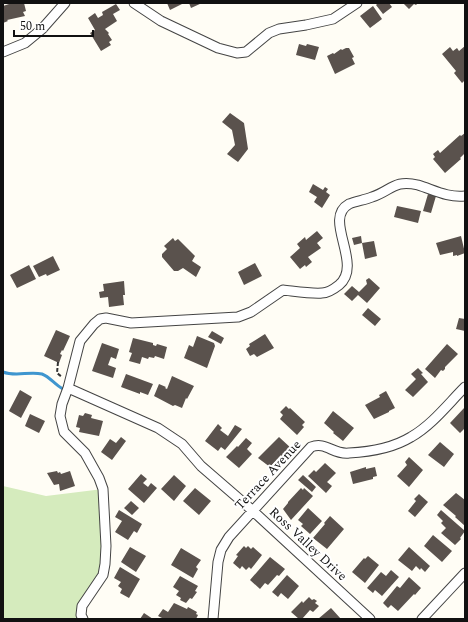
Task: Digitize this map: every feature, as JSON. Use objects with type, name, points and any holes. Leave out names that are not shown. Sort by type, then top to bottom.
[{"type":"street","points":[[3,52],[25,42],[42,29],[64,3]]},
{"type":"street","points":[[134,3],[161,21],[218,48],[237,54],[246,52],[269,33],[279,29],[306,26],[333,19],[357,3]]},
{"type":"street","points":[[83,619],[81,615],[82,606],[103,575],[105,564],[106,546],[102,489],[99,478],[85,453],[67,436],[61,425],[60,416],[80,341],[94,324],[100,319],[106,318],[131,323],[238,317],[251,312],[282,290],[322,293],[334,289],[347,275],[348,264],[339,218],[342,209],[349,204],[374,197],[396,184],[418,185],[442,194],[458,197],[465,196]]},
{"type":"street","name":"Ross Valley Drive","points":[[69,385],[172,436],[182,444],[201,466],[253,511],[370,619]]},
{"type":"street","name":"Terrace Avenue","points":[[213,619],[218,562],[221,550],[229,537],[311,447],[318,444],[339,453],[348,454],[393,446],[411,437],[429,424],[465,387]]},
{"type":"street","points":[[422,619],[465,573]]},
{"type":"path","points":[[58,362],[57,373],[69,385]]},
{"type":"path","points":[[3,547],[3,565]]},
{"type":"green space","points":[[3,486],[46,496],[103,489],[103,575],[82,606],[83,619],[3,619]]},
{"type":"building","points":[[12,3],[24,3],[26,11],[23,12],[25,16],[7,20],[8,21],[3,23],[3,6]]},
{"type":"building","points":[[167,3],[184,3],[170,10]]},
{"type":"building","points":[[189,3],[202,3],[191,8]]},
{"type":"building","points":[[378,3],[389,3],[392,7],[383,14],[376,5]]},
{"type":"building","points":[[403,3],[418,3],[416,5],[414,4],[409,9]]},
{"type":"building","points":[[116,4],[120,10],[113,14],[117,21],[105,29],[109,33],[108,34],[112,40],[109,42],[111,45],[101,51],[90,33],[95,30],[88,18],[95,13],[98,18],[103,15],[102,12]]},
{"type":"building","points":[[373,6],[382,19],[370,28],[360,16]]},
{"type":"building","points":[[299,44],[319,47],[315,60],[296,55]]},
{"type":"building","points":[[465,46],[465,80],[462,83],[454,73],[456,71],[442,54],[450,47],[453,51],[457,48],[459,51]]},
{"type":"building","points":[[349,48],[354,57],[352,58],[355,64],[335,74],[327,56]]},
{"type":"building","points":[[230,113],[244,123],[248,149],[238,162],[227,154],[235,145],[232,130],[222,122]]},
{"type":"building","points":[[465,133],[465,153],[460,158],[461,159],[445,173],[433,159],[435,157],[433,154],[438,150],[440,153],[460,135],[461,136]]},
{"type":"building","points":[[313,184],[323,190],[325,187],[328,189],[326,192],[330,195],[322,208],[314,202],[317,197],[309,192]]},
{"type":"building","points":[[428,194],[436,196],[431,213],[423,211]]},
{"type":"building","points":[[397,206],[421,211],[418,223],[394,217]]},
{"type":"building","points":[[317,231],[323,238],[317,243],[321,248],[308,257],[312,262],[306,267],[305,265],[300,269],[290,257],[300,248],[297,244],[305,237],[306,240]]},
{"type":"building","points":[[361,236],[362,243],[354,245],[352,238]]},
{"type":"building","points":[[461,236],[465,253],[457,256],[453,256],[453,252],[440,255],[436,243]]},
{"type":"building","points":[[173,238],[175,241],[178,239],[195,256],[192,261],[201,267],[196,277],[183,268],[178,271],[174,271],[162,257],[162,254],[167,249],[164,246]]},
{"type":"building","points":[[374,241],[377,256],[365,259],[362,243]]},
{"type":"building","points":[[53,256],[60,270],[47,276],[46,274],[39,277],[33,266]]},
{"type":"building","points":[[255,263],[262,276],[244,285],[238,272]]},
{"type":"building","points":[[29,265],[36,279],[17,288],[10,275]]},
{"type":"building","points":[[369,278],[380,288],[367,303],[358,295],[352,301],[344,294],[352,286],[359,292],[367,284],[366,280]]},
{"type":"building","points":[[124,281],[124,305],[109,307],[108,297],[100,298],[99,292],[104,291],[103,284]]},
{"type":"building","points":[[368,308],[381,319],[375,326],[362,315]]},
{"type":"building","points":[[459,318],[465,319],[465,331],[456,329]]},
{"type":"building","points":[[56,330],[70,336],[60,354],[62,355],[59,363],[44,356]]},
{"type":"building","points":[[212,331],[224,338],[221,344],[208,337]]},
{"type":"building","points":[[265,334],[274,348],[257,357],[254,354],[250,356],[246,349],[250,346],[249,344]]},
{"type":"building","points":[[197,336],[214,343],[215,346],[207,368],[184,358],[189,345],[193,347]]},
{"type":"building","points":[[133,338],[153,343],[153,345],[156,346],[157,344],[167,347],[164,359],[155,356],[154,358],[149,357],[148,359],[142,357],[140,364],[129,361],[132,353],[129,352]]},
{"type":"building","points":[[102,343],[119,349],[116,359],[111,357],[108,365],[116,368],[113,378],[92,371]]},
{"type":"building","points":[[447,344],[458,354],[443,371],[441,370],[435,378],[425,369]]},
{"type":"building","points":[[418,368],[428,382],[413,397],[405,390],[416,379],[411,374]]},
{"type":"building","points":[[126,374],[153,384],[148,395],[140,392],[140,394],[121,387]]},
{"type":"building","points":[[172,376],[194,386],[187,399],[186,398],[182,408],[175,405],[173,406],[154,396],[159,384],[167,389]]},
{"type":"building","points":[[20,390],[32,397],[21,418],[9,411]]},
{"type":"building","points":[[386,391],[395,408],[374,419],[365,405],[380,397],[379,395]]},
{"type":"building","points":[[286,406],[305,422],[302,425],[304,427],[297,435],[280,419],[283,415],[280,412]]},
{"type":"building","points":[[465,407],[465,428],[460,433],[450,423]]},
{"type":"building","points":[[333,411],[354,428],[343,441],[324,423]]},
{"type":"building","points":[[85,413],[92,415],[91,418],[103,421],[99,436],[79,432],[80,428],[76,427],[79,415],[83,416]]},
{"type":"building","points":[[30,414],[45,421],[39,433],[25,426]]},
{"type":"building","points":[[218,424],[222,428],[220,430],[228,436],[235,425],[242,429],[225,450],[221,447],[218,451],[205,441]]},
{"type":"building","points":[[121,437],[126,441],[112,460],[101,452],[110,439],[116,443]]},
{"type":"building","points":[[279,437],[292,449],[283,458],[281,455],[270,467],[258,458]]},
{"type":"building","points":[[246,438],[252,443],[247,449],[252,454],[239,468],[226,457]]},
{"type":"building","points":[[440,442],[454,454],[444,467],[428,455]]},
{"type":"building","points":[[409,457],[423,470],[409,487],[397,476],[407,465],[405,462]]},
{"type":"building","points":[[325,463],[336,473],[327,482],[332,486],[326,493],[308,476],[314,470],[316,472]]},
{"type":"building","points":[[366,467],[366,469],[375,467],[377,476],[373,477],[373,479],[353,484],[350,472]]},
{"type":"building","points":[[57,471],[61,474],[70,471],[75,486],[60,491],[59,484],[54,485],[47,473]]},
{"type":"building","points":[[141,474],[147,479],[143,483],[148,487],[151,483],[157,488],[144,503],[128,489]]},
{"type":"building","points":[[174,475],[186,486],[174,501],[161,489]]},
{"type":"building","points":[[303,475],[316,487],[312,492],[298,480]]},
{"type":"building","points":[[195,488],[211,501],[199,515],[183,501]]},
{"type":"building","points":[[301,488],[303,490],[304,488],[313,496],[291,520],[283,509]]},
{"type":"building","points":[[456,493],[465,500],[465,526],[443,505]]},
{"type":"building","points":[[419,494],[428,502],[415,517],[408,511],[416,501],[414,499]]},
{"type":"building","points":[[131,501],[139,508],[132,515],[124,508]]},
{"type":"building","points":[[308,508],[322,521],[310,534],[301,526],[303,524],[298,520]]},
{"type":"building","points":[[119,510],[142,524],[137,533],[134,531],[128,540],[115,532],[122,521],[115,517]]},
{"type":"building","points":[[441,510],[465,531],[460,538],[461,539],[455,545],[441,533],[446,528],[441,523],[443,521],[437,515]]},
{"type":"building","points":[[330,516],[344,529],[327,549],[313,538]]},
{"type":"building","points":[[433,535],[452,551],[442,562],[424,546]]},
{"type":"building","points":[[244,546],[246,548],[248,546],[251,549],[253,547],[262,555],[251,569],[249,567],[246,570],[242,566],[240,569],[233,563],[238,556],[236,555]]},
{"type":"building","points":[[130,547],[146,556],[136,572],[121,562]]},
{"type":"building","points":[[409,547],[430,566],[425,572],[416,566],[412,571],[398,560]]},
{"type":"building","points":[[181,548],[201,560],[196,567],[198,569],[193,578],[171,565]]},
{"type":"building","points":[[368,556],[379,565],[365,583],[352,572],[364,558],[365,559]]},
{"type":"building","points":[[270,557],[285,569],[268,585],[265,583],[260,589],[250,580]]},
{"type":"building","points":[[120,567],[140,579],[129,598],[120,593],[122,589],[118,586],[121,582],[114,578]]},
{"type":"building","points":[[391,570],[399,577],[382,596],[375,590],[373,593],[367,588],[381,572],[386,576]]},
{"type":"building","points":[[287,575],[299,586],[288,599],[281,593],[278,597],[272,592]]},
{"type":"building","points":[[180,576],[198,586],[195,591],[197,592],[192,599],[190,598],[186,603],[180,600],[181,598],[176,595],[179,591],[173,587]]},
{"type":"building","points":[[409,577],[421,588],[398,611],[391,605],[388,608],[383,603],[397,586],[400,588]]},
{"type":"building","points":[[309,597],[312,600],[314,599],[317,601],[315,603],[319,606],[313,612],[310,610],[302,619],[299,619],[291,612],[302,601],[303,603]]},
{"type":"building","points":[[174,603],[187,609],[188,607],[197,612],[196,614],[198,615],[196,619],[164,619],[158,616],[163,609],[168,612]]},
{"type":"building","points":[[331,608],[341,619],[318,619]]},
{"type":"building","points":[[144,613],[153,619],[140,619]]},
{"type":"waterway","points":[[3,372],[13,374],[42,374],[63,389]]}]
